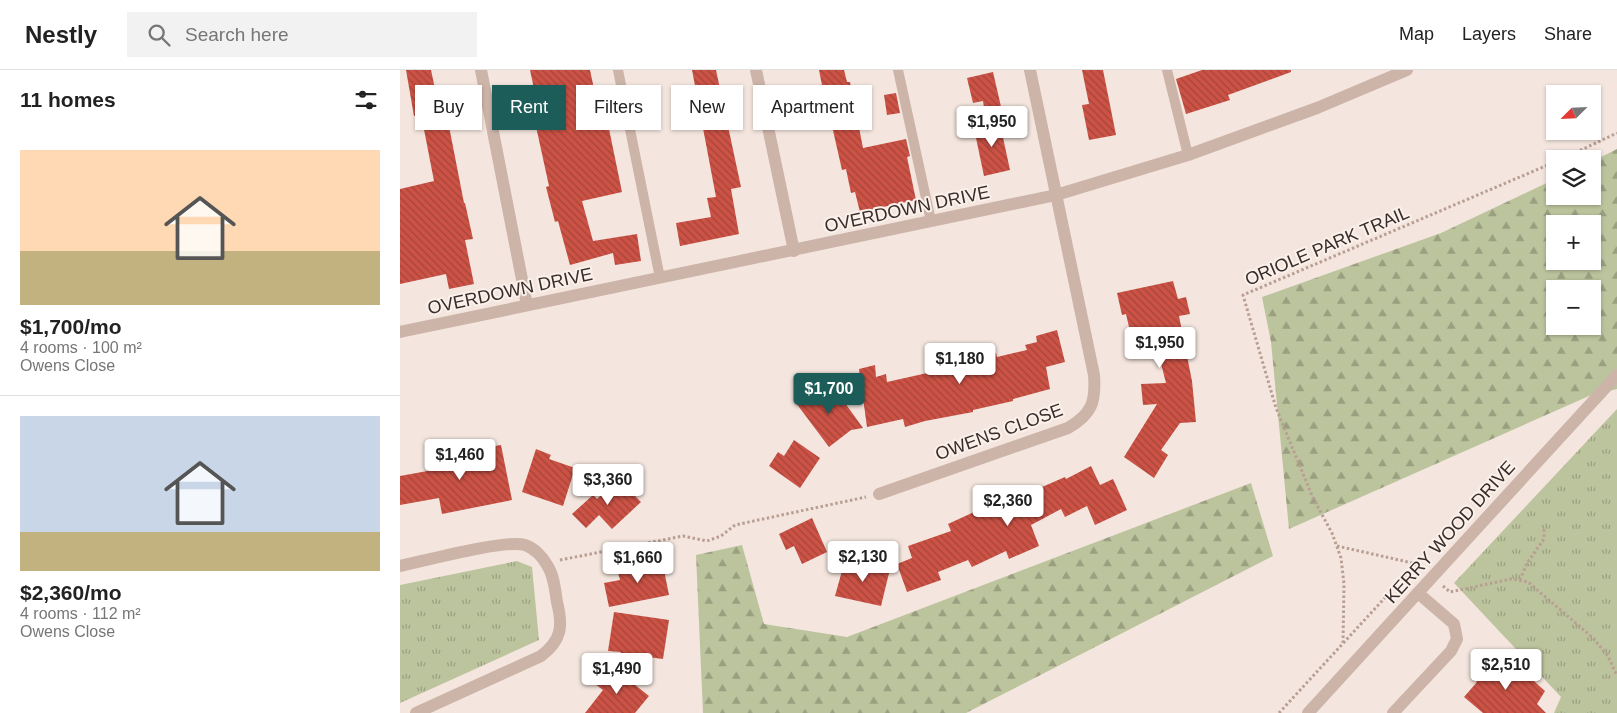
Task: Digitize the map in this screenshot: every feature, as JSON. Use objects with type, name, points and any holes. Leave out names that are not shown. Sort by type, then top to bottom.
[{"type":"street","points":[[481,70],[527,305]]},
{"type":"street","points":[[756,70],[794,251]]},
{"type":"street","name":"OWENS CLOSE","points":[[879,494],[1068,428],[1079,422],[1087,414],[1094,395],[1094,375],[1030,70]]},
{"type":"street","name":"OVERDOWN DRIVE","points":[[400,332],[794,251],[1056,194],[1188,156],[1317,108],[1407,70]]},
{"type":"street","name":"KERRY WOOD DRIVE","points":[[1308,713],[1617,375]]},
{"type":"street","points":[[400,566],[501,544],[524,545],[532,549],[547,563],[561,622],[560,633],[549,650],[534,660],[416,713]]},
{"type":"street","points":[[1392,713],[1451,651],[1457,639],[1454,624],[1418,593]]},
{"type":"lane","points":[[618,70],[660,278]]},
{"type":"lane","points":[[898,70],[930,221]]},
{"type":"lane","points":[[1167,70],[1188,156]]},
{"type":"path","points":[[1581,150],[1617,133]]},
{"type":"path","name":"ORIOLE PARK TRAIL","points":[[1337,546],[1314,498],[1276,408],[1243,295],[1546,166]]},
{"type":"path","points":[[547,563],[683,536],[707,541],[721,536],[735,525],[879,494]]},
{"type":"path","points":[[1520,580],[1527,563],[1544,539],[1544,529]]},
{"type":"path","points":[[1279,713],[1417,564],[1337,546]]},
{"type":"path","points":[[1337,546],[1341,558],[1344,584],[1343,643]]},
{"type":"path","points":[[1450,592],[1511,579],[1528,582],[1592,637],[1608,656],[1617,676]]},
{"type":"green space","points":[[1617,149],[1617,389],[1589,396],[1289,529],[1271,342],[1262,297],[1441,233],[1546,183],[1546,205],[1601,205],[1601,157]]},
{"type":"green space","points":[[1617,409],[1617,713],[1554,713],[1561,697],[1454,583]]},
{"type":"green space","points":[[1251,483],[1273,556],[966,713],[703,713],[696,555],[742,545],[764,624],[847,637]]},
{"type":"green space","points":[[517,561],[532,567],[539,640],[400,703],[400,585]]},
{"type":"building","points":[[406,70],[431,70],[434,85],[415,85],[414,116]]},
{"type":"building","points":[[530,70],[590,70],[593,85],[576,85],[576,130],[609,130],[622,192],[582,201],[593,241],[637,234],[641,261],[615,265],[613,253],[570,265],[558,221],[555,222],[546,187],[549,186],[537,130],[566,130],[566,85],[533,85]]},
{"type":"building","points":[[692,70],[716,70],[719,85],[695,85]]},
{"type":"building","points":[[819,70],[844,70],[847,82],[850,82],[851,85],[822,85]]},
{"type":"building","points":[[1082,70],[1103,70],[1116,135],[1089,140],[1082,105],[1089,104]]},
{"type":"building","points":[[1202,70],[1291,70],[1291,72],[1228,95],[1230,100],[1186,114],[1176,79]]},
{"type":"building","points":[[993,72],[1002,111],[985,115],[983,101],[973,103],[967,78]]},
{"type":"building","points":[[896,93],[900,113],[887,115],[884,95]]},
{"type":"building","points":[[999,119],[1010,170],[984,176],[976,138],[981,137],[978,124]]},
{"type":"building","points":[[424,130],[450,130],[473,239],[465,240],[474,284],[449,289],[446,274],[400,284],[400,189],[434,181]]},
{"type":"building","points":[[703,130],[729,130],[741,187],[731,189],[739,234],[680,246],[676,223],[711,217],[707,198],[716,197]]},
{"type":"building","points":[[833,130],[859,130],[863,148],[906,139],[910,156],[907,157],[916,200],[860,212],[855,192],[851,193],[846,169],[842,170]]},
{"type":"building","points":[[1173,281],[1178,299],[1186,297],[1190,314],[1179,316],[1192,381],[1196,422],[1180,423],[1161,450],[1168,455],[1154,478],[1124,457],[1157,404],[1143,405],[1141,384],[1166,383],[1157,348],[1135,353],[1126,314],[1122,315],[1117,293]]},
{"type":"building","points":[[1057,330],[1065,362],[1046,367],[1050,389],[1013,399],[1013,401],[973,410],[973,412],[925,421],[905,427],[903,419],[867,427],[859,369],[875,365],[876,377],[886,374],[887,382],[945,369],[943,358],[957,354],[959,364],[996,353],[997,357],[1027,350],[1025,345],[1037,342],[1036,336]]},
{"type":"building","points":[[832,385],[863,428],[851,430],[829,447],[796,403],[814,389],[819,395]]},
{"type":"building","points":[[794,440],[820,458],[800,488],[769,466],[778,452],[784,456]]},
{"type":"building","points":[[501,445],[512,500],[442,514],[439,498],[400,505],[400,476],[433,470],[431,457]]},
{"type":"building","points":[[536,449],[551,455],[549,459],[575,468],[563,506],[522,492]]},
{"type":"building","points":[[1091,466],[1100,485],[1113,479],[1127,510],[1095,525],[1087,506],[1065,517],[1061,509],[1031,525],[1039,546],[1009,559],[1006,551],[972,567],[968,560],[938,572],[941,580],[907,592],[897,564],[912,558],[908,546],[951,531],[948,524],[974,512],[976,515],[1019,495],[1019,497],[1065,477],[1066,479]]},
{"type":"building","points":[[618,479],[641,502],[612,529],[599,515],[586,528],[572,514],[593,495],[597,499]]},
{"type":"building","points":[[812,518],[827,552],[802,564],[794,546],[786,550],[779,534]]},
{"type":"building","points":[[662,560],[669,595],[609,607],[604,583],[620,580],[617,569]]},
{"type":"building","points":[[845,560],[890,569],[881,606],[835,596]]},
{"type":"building","points":[[614,612],[669,620],[663,659],[640,656],[639,661],[617,657],[621,652],[608,651]]},
{"type":"building","points":[[1508,658],[1545,691],[1537,704],[1546,713],[1483,713],[1464,697],[1477,682],[1475,680],[1486,668],[1489,670],[1497,661],[1503,667]]},
{"type":"building","points":[[610,665],[649,696],[635,713],[585,713],[603,690],[595,684]]}]
